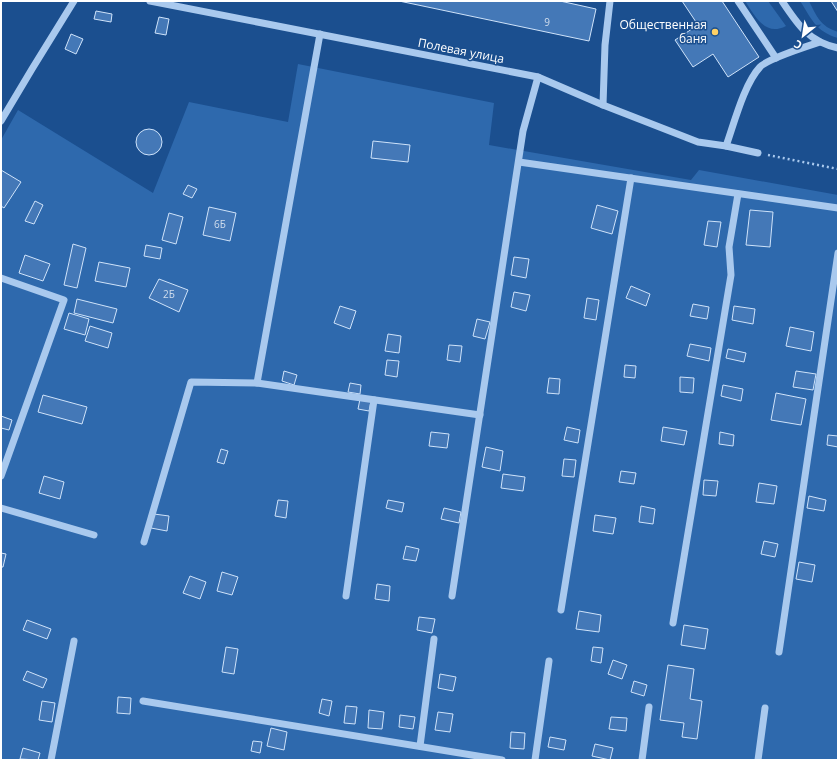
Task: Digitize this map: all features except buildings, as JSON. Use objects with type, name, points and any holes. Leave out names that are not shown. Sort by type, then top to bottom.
[{"type":"street","points":[[1,122],[74,1]]},
{"type":"street","name":"Полевая улица","points":[[150,1],[538,77],[603,105],[698,142],[758,153]]},
{"type":"street","points":[[603,105],[605,45],[610,1]]},
{"type":"street","points":[[738,1],[776,58]]},
{"type":"street","points":[[782,1],[803,30],[811,37],[820,42],[838,48]]},
{"type":"street","points":[[257,383],[320,34]]},
{"type":"street","points":[[726,146],[743,97],[760,66],[776,58],[820,42]]},
{"type":"street","points":[[452,596],[523,131],[538,77]]},
{"type":"street","points":[[519,162],[838,208]]},
{"type":"street","points":[[561,610],[631,178]]},
{"type":"street","points":[[673,623],[731,275],[730,247],[738,194]]},
{"type":"street","points":[[779,652],[838,253]]},
{"type":"street","points":[[1,278],[64,300],[1,476]]},
{"type":"street","points":[[144,542],[191,382],[257,383],[480,415]]},
{"type":"street","points":[[346,596],[374,400]]},
{"type":"street","points":[[1,508],[94,535]]},
{"type":"street","points":[[420,746],[434,639]]},
{"type":"street","points":[[51,760],[74,641]]},
{"type":"street","points":[[535,760],[549,661]]},
{"type":"street","points":[[143,701],[502,760]]},
{"type":"street","points":[[642,760],[650,707]]},
{"type":"street","points":[[758,760],[765,708]]},
{"type":"path","points":[[758,153],[838,169]]},
{"type":"shaded area","points":[[745,1],[768,1],[786,26],[779,29],[766,27],[761,23]]},
{"type":"shaded area","points":[[800,1],[809,1],[823,24],[838,32],[838,38],[824,32],[819,28],[811,19]]},
{"type":"shaded area","points":[[298,64],[494,103],[489,145],[691,180],[699,170],[838,195],[838,760],[1,760],[1,140],[18,110],[153,193],[189,102],[288,122]]},
{"type":"place","name":"Общественная баня","points":[[715,32]]}]
